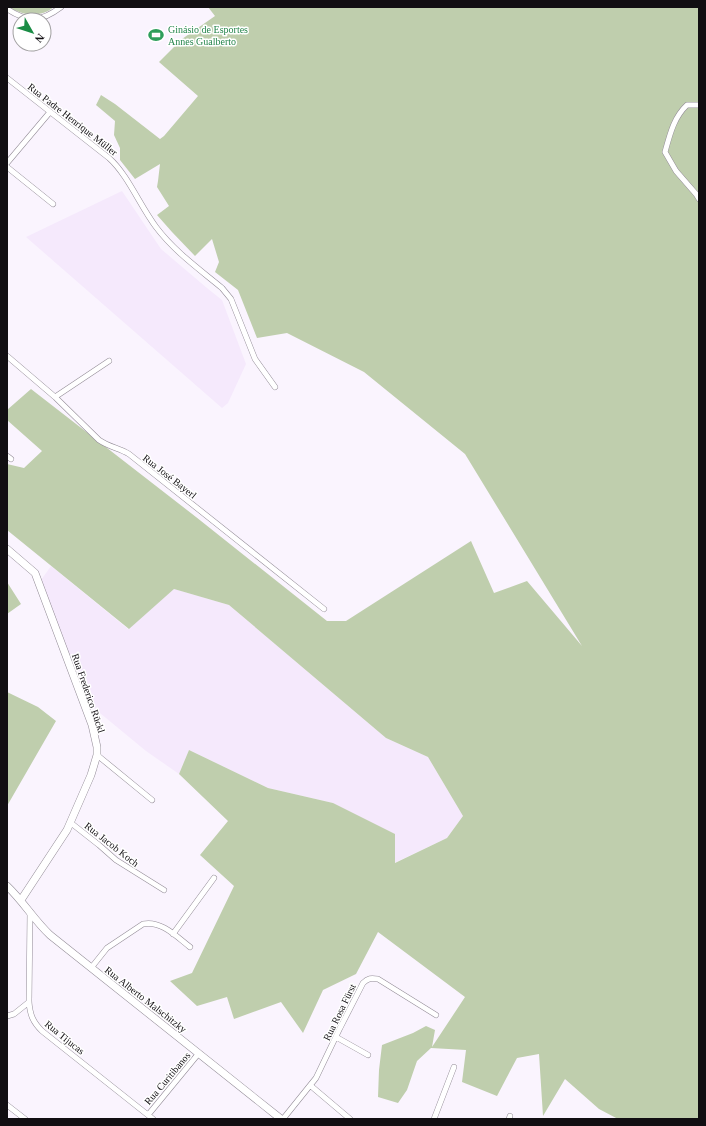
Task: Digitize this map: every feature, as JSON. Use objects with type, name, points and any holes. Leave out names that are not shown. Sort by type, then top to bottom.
[{"type":"street","points":[[7,9],[23,17],[37,19],[45,17],[61,7]]},
{"type":"street","name":"Rua Padre Henrique Müller","points":[[7,78],[116,165],[163,237],[227,293],[231,299],[255,359],[275,388]]},
{"type":"street","points":[[699,104],[687,105],[681,110],[673,124],[665,152],[676,171],[699,199]]},
{"type":"street","points":[[7,163],[50,112]]},
{"type":"street","points":[[7,167],[53,204]]},
{"type":"street","name":"Rua José Bayerl","points":[[7,356],[55,397],[99,440],[105,444],[119,448],[129,454],[324,609]]},
{"type":"street","points":[[55,397],[109,360]]},
{"type":"street","name":"Rua Frederico Rückl","points":[[7,549],[35,573],[92,725],[96,742],[96,755],[91,775],[71,823],[21,900]]},
{"type":"street","points":[[96,755],[152,800]]},
{"type":"street","name":"Rua Jacob Koch","points":[[71,823],[116,860],[164,890]]},
{"type":"street","points":[[173,934],[214,878]]},
{"type":"street","name":"Rua Alberto Malschitzky","points":[[7,886],[21,900],[50,935],[282,1119]]},
{"type":"street","name":"Rua Tijucas","points":[[30,912],[29,1002],[31,1017],[42,1032],[153,1119]]},
{"type":"street","points":[[90,968],[107,948],[143,924],[150,922],[157,924],[173,934],[190,947]]},
{"type":"street","name":"Rua Rosa Fürst","points":[[282,1119],[311,1086],[367,979],[372,978],[378,980],[436,1015]]},
{"type":"street","points":[[7,1016],[14,1014],[29,1002]]},
{"type":"street","points":[[336,1038],[368,1054]]},
{"type":"street","name":"Rua Curitibanos","points":[[148,1115],[199,1053]]},
{"type":"street","points":[[434,1119],[454,1067]]},
{"type":"street","points":[[311,1086],[350,1119]]},
{"type":"street","points":[[7,1104],[25,1119]]},
{"type":"shaded area","points":[[122,191],[161,249],[222,300],[246,364],[228,403],[222,408],[26,237]]},
{"type":"shaded area","points":[[51,566],[128,629],[174,589],[229,605],[386,738],[428,757],[463,816],[447,838],[394,863],[333,803],[268,788],[189,750],[179,774],[146,751],[89,704],[39,583]]},
{"type":"green space","points":[[9,7],[54,7],[46,12],[20,12]]},
{"type":"green space","points":[[208,7],[699,7],[699,1119],[618,1119],[599,1109],[565,1079],[543,1116],[539,1054],[517,1058],[497,1096],[462,1082],[466,1050],[431,1048],[417,1061],[407,1090],[398,1103],[378,1097],[382,1045],[413,1033],[426,1026],[435,1030],[432,1047],[465,997],[378,932],[356,974],[323,990],[303,1033],[281,1002],[234,1019],[227,997],[197,1006],[170,981],[192,973],[234,886],[200,855],[228,821],[179,774],[189,750],[268,788],[333,803],[395,834],[395,863],[447,838],[463,816],[428,757],[386,738],[229,605],[174,589],[129,629],[7,530],[7,464],[24,468],[42,451],[7,420],[7,410],[31,389],[327,621],[346,621],[471,541],[494,593],[527,581],[582,646],[465,454],[364,372],[287,333],[257,338],[238,290],[215,272],[219,262],[212,239],[195,256],[157,215],[169,206],[157,187],[160,164],[135,179],[120,160],[120,148],[114,135],[115,121],[96,105],[101,95],[160,139],[164,136],[198,96],[159,62],[182,39],[215,16]]},
{"type":"green space","points":[[7,582],[21,604],[7,614]]},
{"type":"green space","points":[[7,692],[38,707],[56,721],[7,806]]},
{"type":"place","name":"Ginásio de Esportes Annes Gualberto","points":[[156,35]]}]
